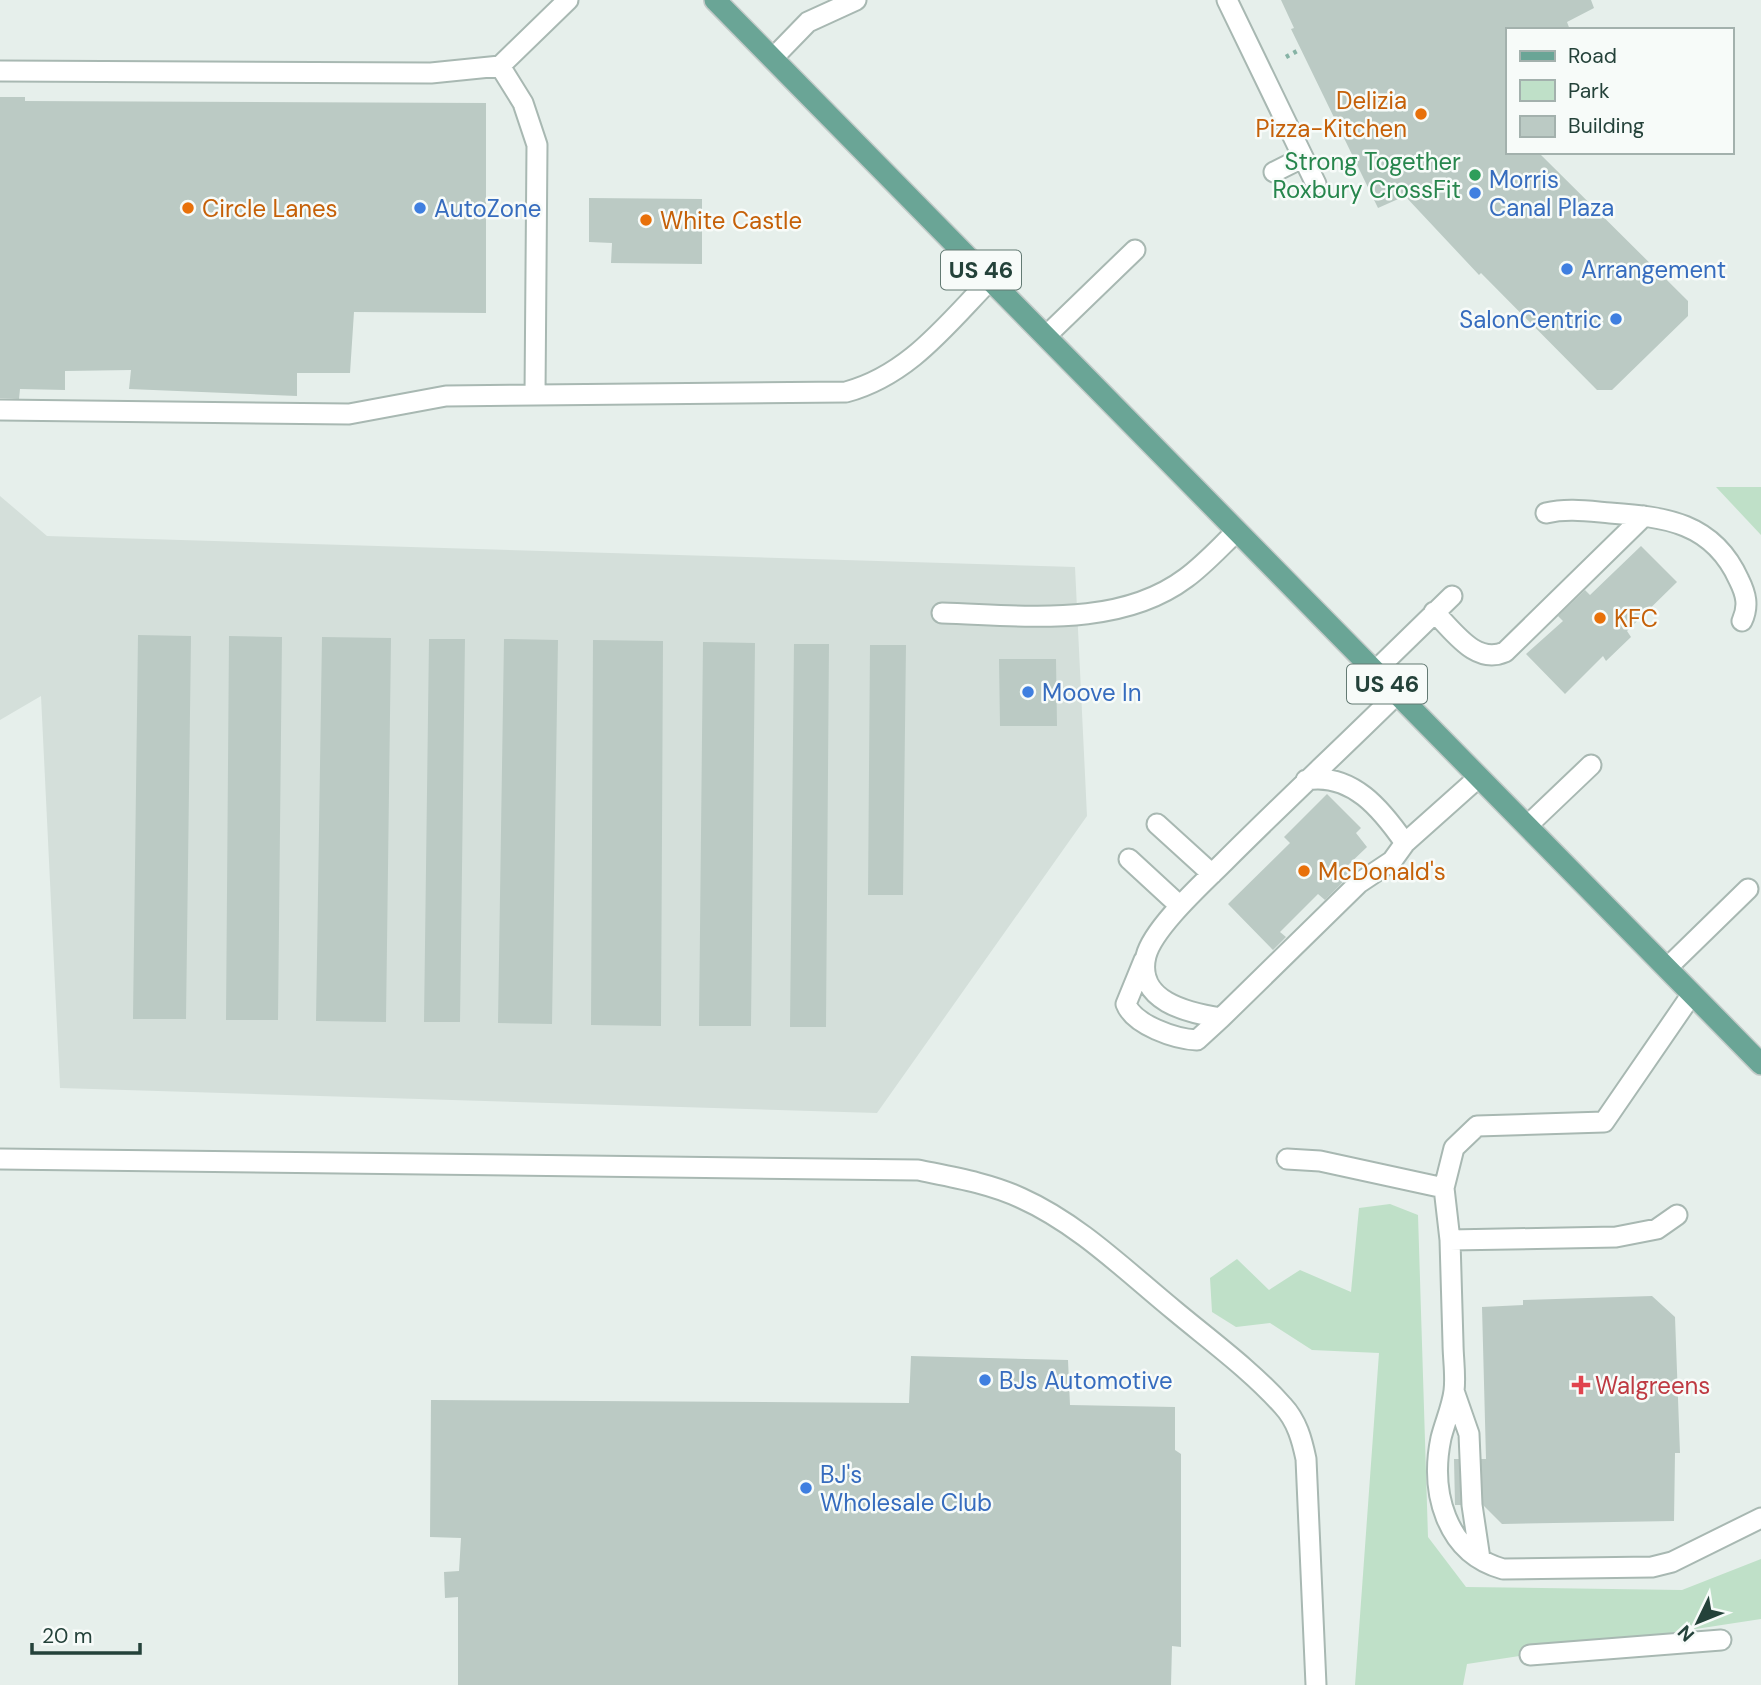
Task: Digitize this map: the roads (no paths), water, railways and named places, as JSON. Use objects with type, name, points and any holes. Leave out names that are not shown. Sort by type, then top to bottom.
[{"type":"main road","name":"US 46","points":[[715,0],[1761,1064]]},
{"type":"lane","points":[[0,71],[431,73],[500,66],[568,0]]},
{"type":"lane","points":[[773,58],[808,22],[856,0]]},
{"type":"lane","points":[[1227,0],[1316,184]]},
{"type":"lane","points":[[500,66],[523,103],[537,145],[535,395]]},
{"type":"lane","points":[[1274,172],[1302,158]]},
{"type":"lane","points":[[1046,335],[1135,250]]},
{"type":"lane","points":[[0,410],[349,414],[446,396],[816,394],[852,390],[874,384],[898,370],[991,279]]},
{"type":"lane","points":[[1546,513],[1564,509],[1644,516],[1680,522],[1697,531],[1726,558],[1736,572],[1747,603],[1742,621]]},
{"type":"lane","points":[[1434,612],[1476,652],[1490,656],[1505,652],[1644,516]]},
{"type":"lane","points":[[942,613],[1061,616],[1119,607],[1146,599],[1186,578],[1237,531]]},
{"type":"lane","points":[[1375,671],[1451,596]]},
{"type":"lane","points":[[1397,694],[1180,906],[1146,956],[1126,1004],[1136,1018],[1185,1039],[1197,1040],[1359,883],[1392,861],[1405,843],[1479,777]]},
{"type":"lane","points":[[1527,826],[1591,765]]},
{"type":"lane","points":[[1306,780],[1331,779],[1349,786],[1383,810],[1405,843]]},
{"type":"lane","points":[[1157,824],[1212,874]]},
{"type":"lane","points":[[1129,859],[1180,906]]},
{"type":"lane","points":[[1667,968],[1748,890]]},
{"type":"lane","points":[[1146,956],[1146,979],[1154,994],[1175,1008],[1221,1018]]},
{"type":"lane","points":[[1692,995],[1604,1122],[1478,1126],[1454,1148],[1444,1188],[1450,1240],[1454,1391],[1441,1441],[1443,1516],[1451,1532],[1480,1559],[1503,1569],[1652,1567],[1672,1562],[1759,1518]]},
{"type":"lane","points":[[0,1159],[918,1170],[953,1177],[1021,1198],[1078,1231],[1127,1271],[1284,1406],[1295,1423],[1306,1459],[1316,1685]]},
{"type":"lane","points":[[1287,1159],[1320,1161],[1444,1188]]},
{"type":"lane","points":[[1450,1240],[1616,1237],[1657,1229],[1677,1215]]},
{"type":"lane","points":[[1454,1391],[1469,1434],[1472,1506],[1480,1559]]},
{"type":"lane","points":[[1530,1655],[1721,1640]]},
{"type":"place","name":"Delizia Pizza-Kitchen","points":[[1421,114]]},
{"type":"place","name":"Strong Together Roxbury CrossFit","points":[[1475,175]]},
{"type":"place","name":"Morris Canal Plaza","points":[[1475,193]]},
{"type":"place","name":"Circle Lanes","points":[[188,208]]},
{"type":"place","name":"AutoZone","points":[[420,208]]},
{"type":"place","name":"White Castle","points":[[646,220]]},
{"type":"place","name":"Arrangement","points":[[1567,269]]},
{"type":"place","name":"SalonCentric","points":[[1616,319]]},
{"type":"place","name":"KFC","points":[[1600,618]]},
{"type":"place","name":"Moove In","points":[[1028,692]]},
{"type":"place","name":"McDonald's","points":[[1304,871]]},
{"type":"place","name":"BJs Automotive","points":[[985,1380]]},
{"type":"place","name":"Walgreens","points":[[1581,1385]]},
{"type":"place","name":"BJ's Wholesale Club","points":[[806,1488]]}]
